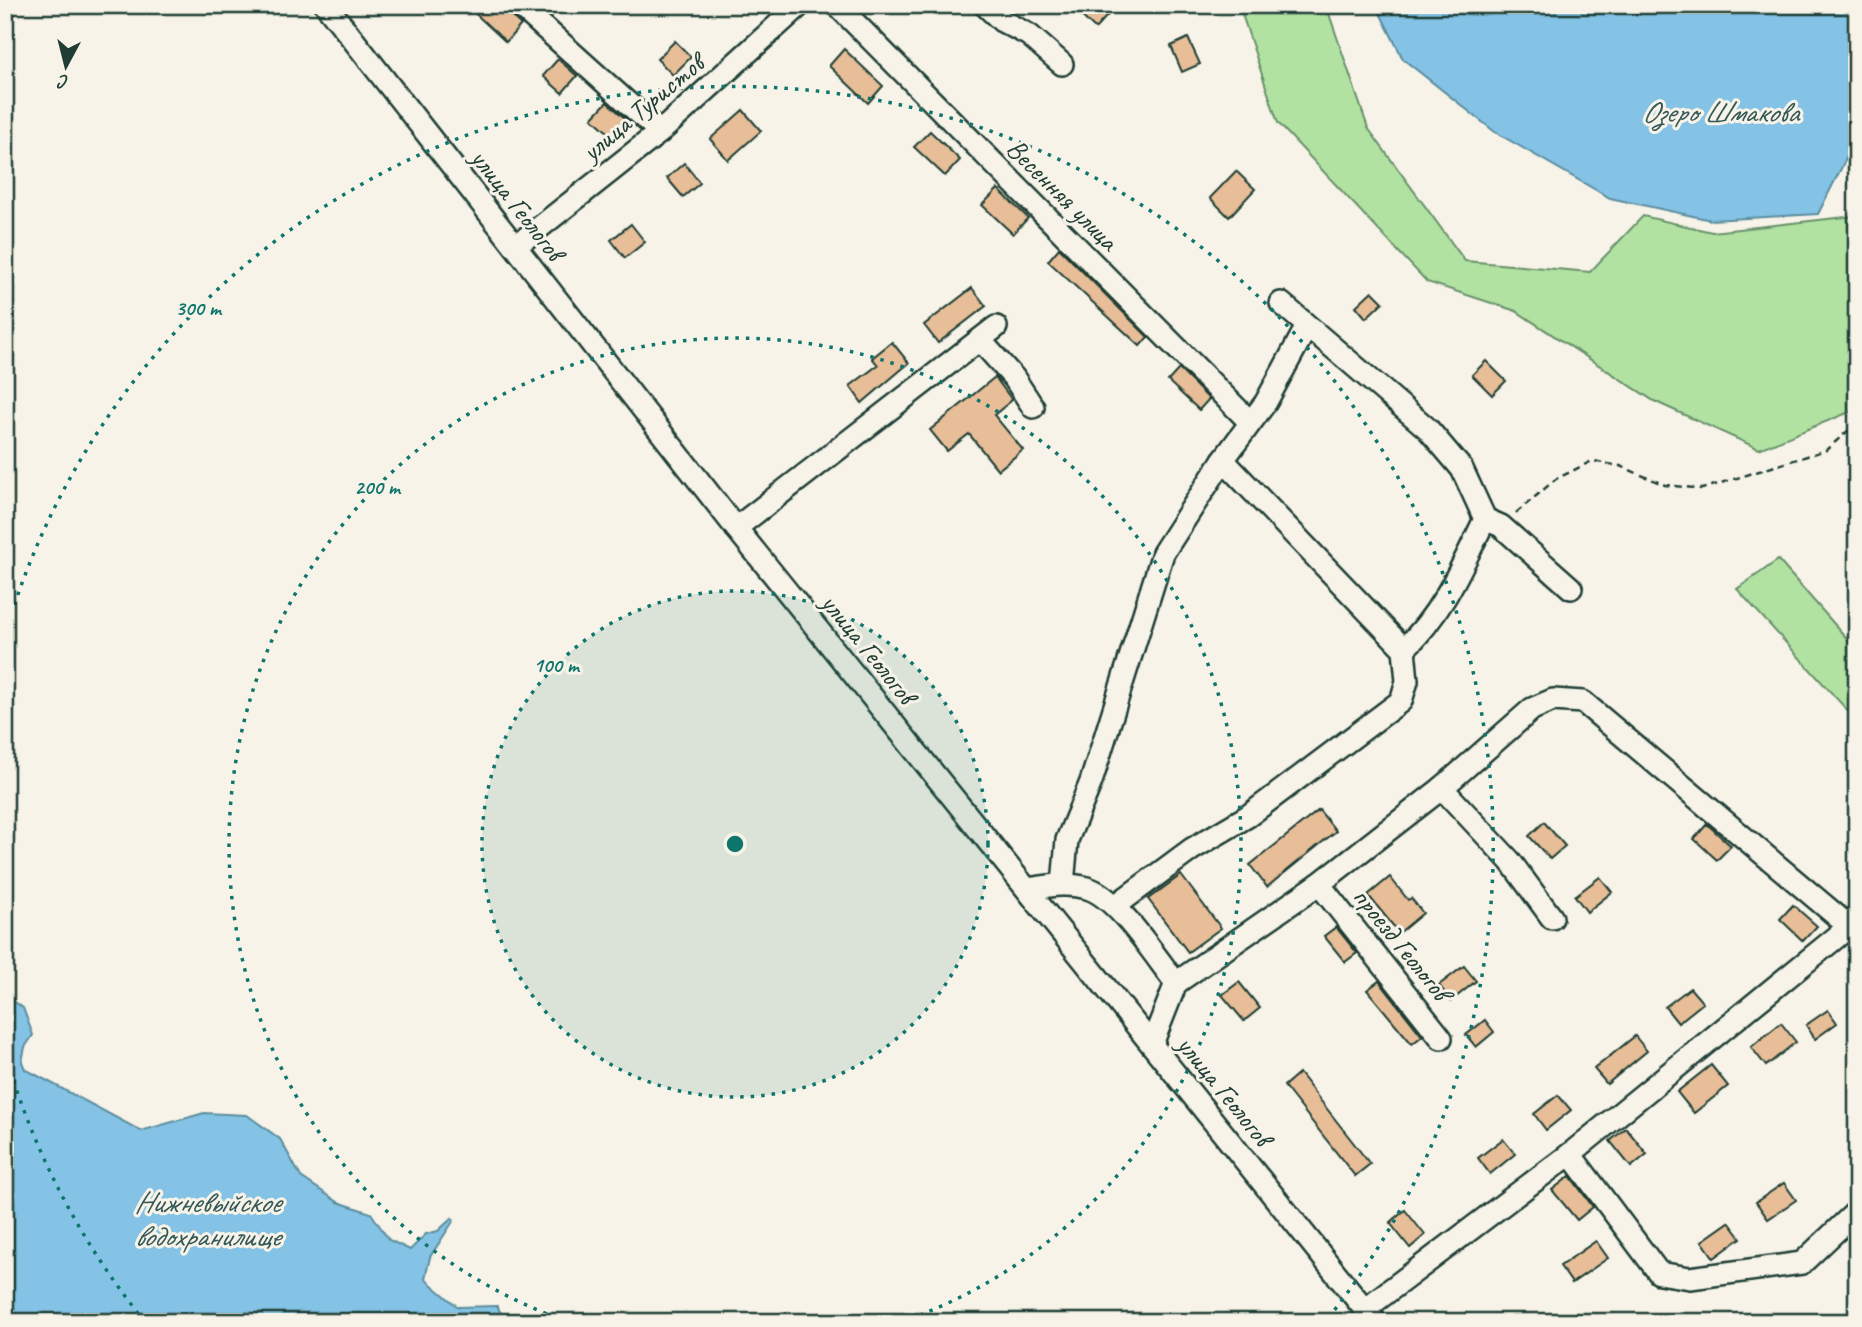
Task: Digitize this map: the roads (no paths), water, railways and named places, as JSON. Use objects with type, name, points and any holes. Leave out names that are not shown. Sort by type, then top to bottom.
[{"type":"street","name":"улица Геологов","points":[[326,5],[736,528],[1370,1315]]},
{"type":"street","points":[[519,5],[660,132]]},
{"type":"street","name":"улица Туристов","points":[[516,246],[660,132],[800,5]]},
{"type":"street","name":"Весенняя улица","points":[[837,5],[1250,422]]},
{"type":"street","points":[[985,5],[1002,21],[1030,35],[1062,64]]},
{"type":"street","points":[[1281,303],[1306,328],[1427,429],[1462,469],[1493,523],[1571,588]]},
{"type":"street","points":[[1063,884],[1067,840],[1091,782],[1163,553],[1223,460],[1266,402],[1306,328]]},
{"type":"street","points":[[736,528],[988,333],[1033,407]]},
{"type":"street","points":[[1115,906],[1192,849],[1248,816],[1401,701],[1407,681],[1404,649],[1223,460]]},
{"type":"street","points":[[1404,649],[1425,630],[1493,523]]},
{"type":"street","points":[[1152,1044],[1176,983],[1319,884],[1442,788],[1532,709],[1553,700],[1583,702],[1853,930],[1370,1315]]},
{"type":"street","points":[[1442,788],[1510,861],[1552,918]]},
{"type":"street","points":[[1028,889],[1063,884],[1090,888],[1115,906],[1176,983]]},
{"type":"street","name":"проезд Геологов","points":[[1319,884],[1441,1038]]},
{"type":"street","points":[[1570,1154],[1659,1273],[1690,1278],[1802,1264],[1857,1211]]},
{"type":"water","name":"Озеро Шмакова","points":[[1376,5],[1857,5],[1857,137],[1818,214],[1711,220],[1610,198],[1495,132],[1403,59]]},
{"type":"water","name":"Нижневыйское водохранилище","points":[[5,995],[23,1008],[33,1035],[25,1047],[22,1062],[25,1069],[141,1131],[204,1113],[247,1115],[280,1139],[301,1177],[338,1202],[371,1213],[389,1240],[410,1250],[426,1234],[438,1231],[452,1218],[454,1220],[430,1257],[425,1279],[458,1307],[497,1306],[506,1322],[5,1322]]}]
